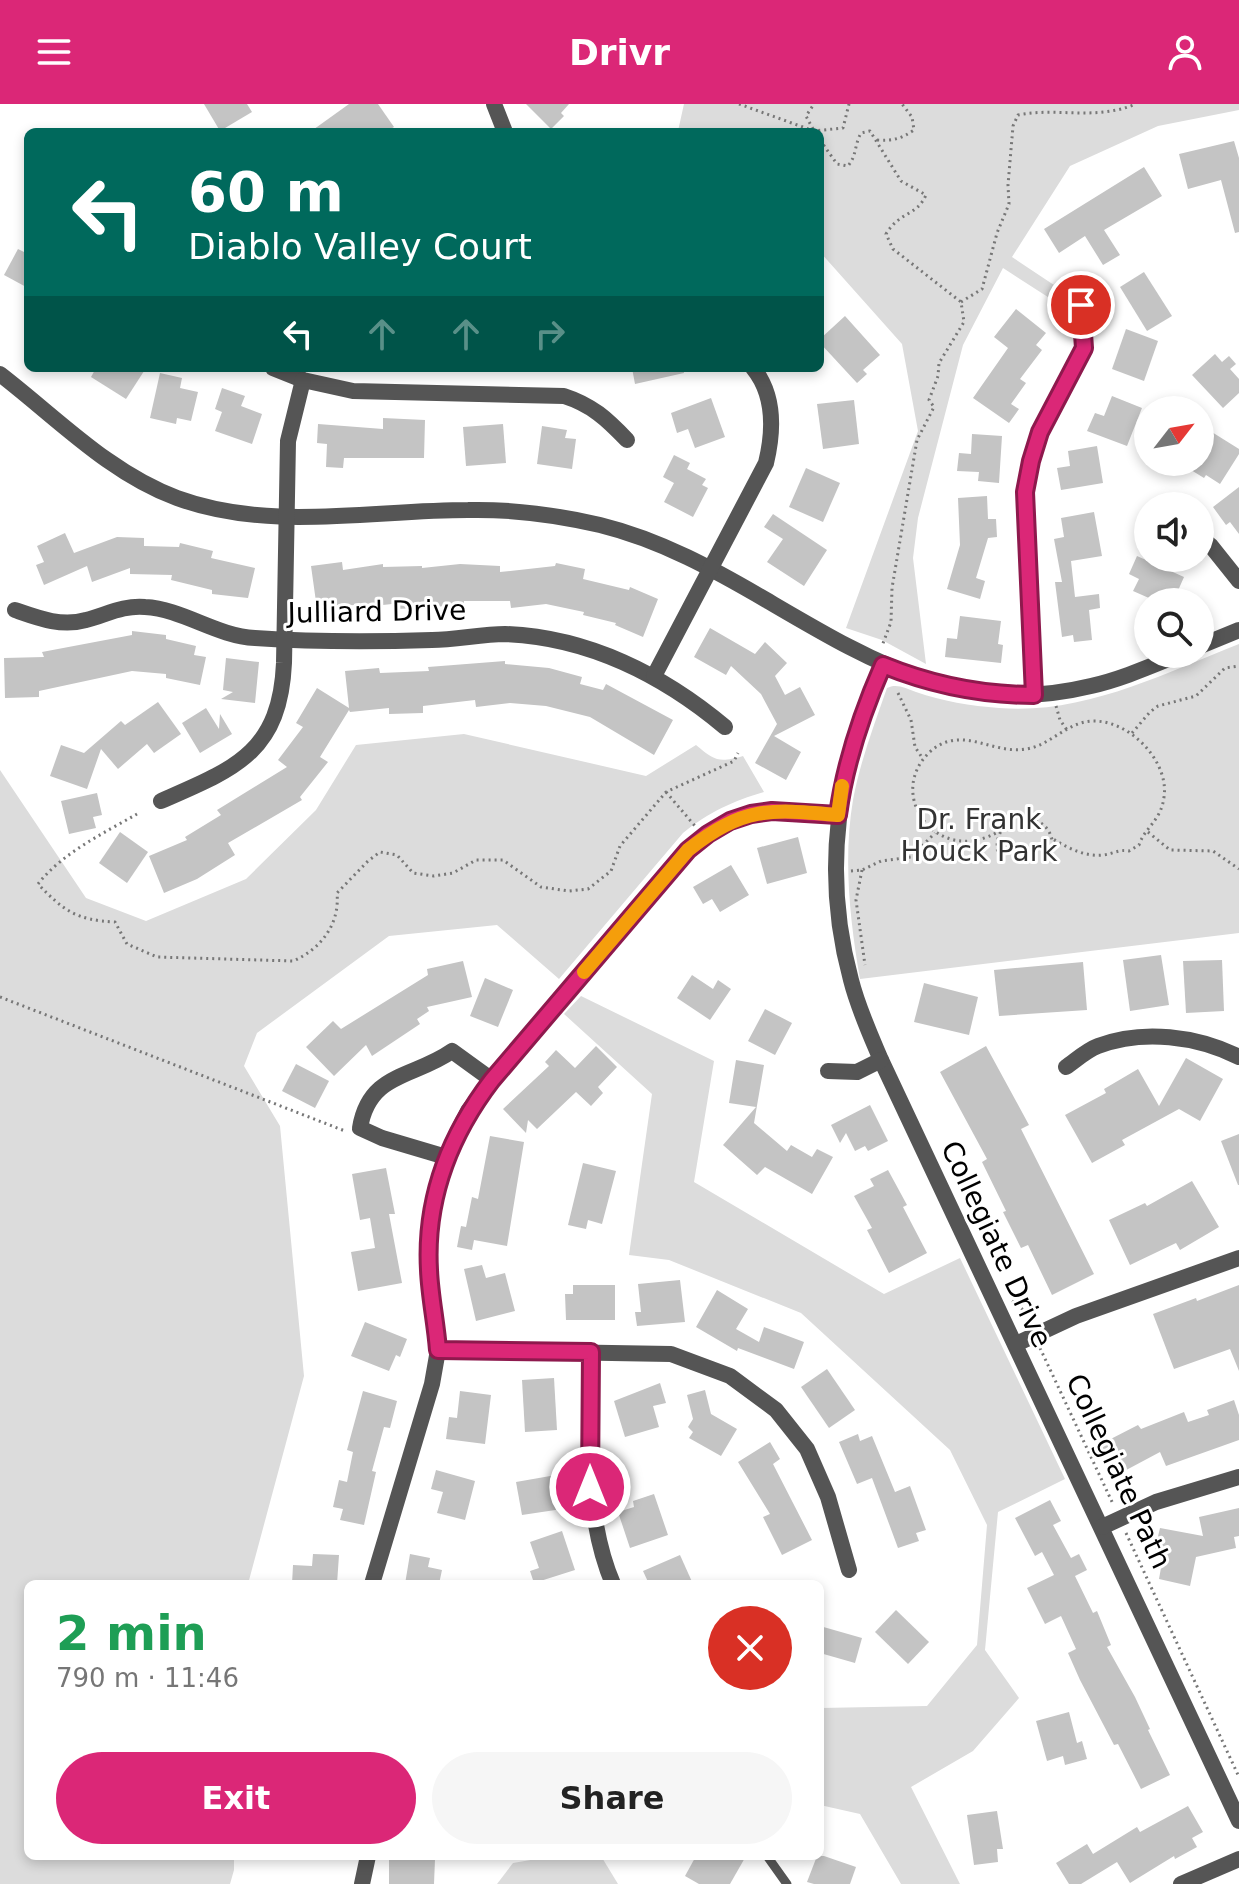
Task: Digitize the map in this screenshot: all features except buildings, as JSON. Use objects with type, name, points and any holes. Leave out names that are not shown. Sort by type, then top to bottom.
[{"type":"street","points":[[494,104],[503,128]]},
{"type":"street","points":[[1034,695],[1025,492],[1040,432],[1084,348],[1081,305]]},
{"type":"street","points":[[283,372],[303,380],[353,391],[385,394],[564,396],[586,403],[603,414],[627,440]]},
{"type":"street","points":[[654,676],[766,463],[772,438],[768,393],[755,372]]},
{"type":"street","points":[[0,374],[108,460],[143,482],[207,508],[286,517],[510,511],[603,526],[668,548],[711,568],[926,681],[963,690],[1034,695],[1106,682],[1144,668]]},
{"type":"street","points":[[161,801],[235,766],[263,737],[281,698],[288,441],[303,380]]},
{"type":"street","points":[[1214,550],[1239,581]]},
{"type":"street","name":"Julliard Drive","points":[[15,610],[43,621],[63,622],[84,621],[127,607],[146,607],[167,610],[242,636],[284,639],[421,641],[504,634],[571,645],[611,657],[654,676],[677,689],[725,727]]},
{"type":"street","points":[[1214,640],[1239,630]]},
{"type":"street","name":"Collegiate Drive","points":[[882,657],[856,734],[838,815],[835,872],[850,980],[881,1060],[1239,1821]]},
{"type":"street","points":[[373,1580],[426,1409],[438,1350],[429,1268],[430,1232],[437,1185],[446,1157],[468,1111],[688,850],[730,821],[751,814],[795,811],[838,815]]},
{"type":"street","points":[[1066,1067],[1096,1046],[1169,1036],[1216,1046],[1239,1057]]},
{"type":"street","points":[[446,1157],[382,1138],[360,1128],[367,1102],[383,1084],[434,1064],[452,1051],[492,1080]]},
{"type":"street","points":[[828,1071],[857,1072],[881,1060]]},
{"type":"street","points":[[1016,1344],[1076,1316],[1239,1258]]},
{"type":"street","points":[[438,1350],[671,1354],[730,1376],[776,1410],[807,1449],[828,1497],[849,1570]]},
{"type":"street","points":[[591,1352],[590,1487],[599,1544],[612,1580]]},
{"type":"street","points":[[1102,1527],[1156,1502],[1239,1477]]},
{"type":"street","points":[[1181,1884],[1239,1859]]},
{"type":"street","points":[[362,1884],[367,1860]]},
{"type":"lane","points":[[770,1860],[787,1884]]},
{"type":"path","points":[[739,104],[804,128]]},
{"type":"path","points":[[813,128],[806,116],[814,104]]},
{"type":"path","points":[[824,131],[843,128],[849,104]]},
{"type":"path","points":[[877,140],[891,141],[914,130],[912,117],[902,104]]},
{"type":"path","points":[[961,302],[982,289],[997,233],[1009,204],[1013,126],[1018,115],[1031,112],[1117,112],[1136,104]]},
{"type":"path","points":[[824,146],[837,164],[848,166],[856,156],[856,142],[861,133],[870,131],[901,181],[926,195],[921,208],[894,222],[886,234],[893,249],[961,302],[964,322],[939,363],[938,376],[929,400],[934,407],[917,440],[894,574],[891,622],[882,657]]},
{"type":"path","points":[[1132,733],[1158,706],[1196,696],[1225,668],[1239,666]]},
{"type":"path","points":[[898,693],[911,720],[915,747],[924,759]]},
{"type":"path","points":[[1056,706],[1067,730]]},
{"type":"path","points":[[1080,723],[1116,724],[1132,733],[1147,750],[1164,783],[1161,811],[1135,849],[1105,855],[1081,852],[1053,839],[1042,823],[1028,818],[1008,823],[981,841],[965,843],[935,832],[919,814],[915,802],[915,780],[924,759],[944,743],[967,739],[1023,750],[1050,741],[1080,723]]},
{"type":"path","points":[[137,814],[74,852],[38,884],[61,908],[92,921],[115,922],[127,944],[157,957],[293,961],[304,956],[333,927],[339,909],[337,893],[380,852],[397,855],[413,873],[434,876],[453,873],[476,860],[503,860],[541,887],[569,891],[588,889],[611,871],[620,846],[666,792],[734,761],[738,753]]},
{"type":"path","points":[[666,792],[704,838]]},
{"type":"path","points":[[1001,830],[996,844],[1001,863]]},
{"type":"path","points":[[835,872],[862,870],[881,861],[911,857],[935,832]]},
{"type":"path","points":[[1148,832],[1170,850],[1213,851],[1239,869]]},
{"type":"path","points":[[1051,860],[1053,839]]},
{"type":"path","points":[[862,870],[856,900],[866,974]]},
{"type":"path","points":[[0,997],[345,1131]]},
{"type":"path","name":"Collegiate Path","points":[[1011,1300],[1022,1309],[1239,1777]]},
{"type":"green space","points":[[684,104],[1239,104],[1239,110],[1158,126],[1070,166],[1012,257],[1066,293],[1065,308],[1003,268],[963,345],[918,518],[913,558],[926,664],[882,640],[846,628],[918,431],[902,344],[824,256],[824,128],[679,128]]},
{"type":"green space","name":"Dr. Frank Houck Park","points":[[1239,644],[1239,933],[860,979],[849,890],[850,822],[859,772],[887,688],[901,687],[946,700],[988,707],[1061,705],[1122,690],[1179,668],[1214,668],[1214,654]]},
{"type":"green space","points":[[464,734],[646,776],[696,745],[718,759],[743,756],[764,792],[722,808],[683,833],[559,979],[497,925],[389,936],[257,1033],[244,1066],[280,1126],[304,1376],[249,1580],[24,1580],[24,1860],[234,1860],[230,1884],[0,1884],[0,770],[86,898],[146,921],[246,879],[316,810],[356,745]]},
{"type":"green space","points":[[581,996],[714,1061],[694,1182],[884,1294],[960,1258],[1065,1479],[998,1512],[985,1650],[1019,1698],[973,1751],[911,1787],[960,1884],[901,1884],[860,1814],[824,1806],[824,1708],[927,1706],[977,1645],[987,1525],[950,1450],[801,1313],[669,1260],[629,1255],[652,1094],[564,1014]]},
{"type":"green space","points":[[531,1860],[603,1860],[618,1884],[497,1884],[513,1863]]},
{"type":"slow traffic","points":[[584,972],[688,850],[708,834],[730,821],[751,814],[795,811],[838,815],[842,786]]},
{"type":"route","points":[[590,1487],[591,1352],[438,1350],[429,1268],[430,1232],[437,1185],[446,1157],[468,1111],[492,1080],[688,850],[730,821],[751,814],[795,811],[838,815],[856,734],[883,665],[926,681],[963,690],[1034,695],[1025,492],[1040,432],[1084,348],[1081,305]]}]
